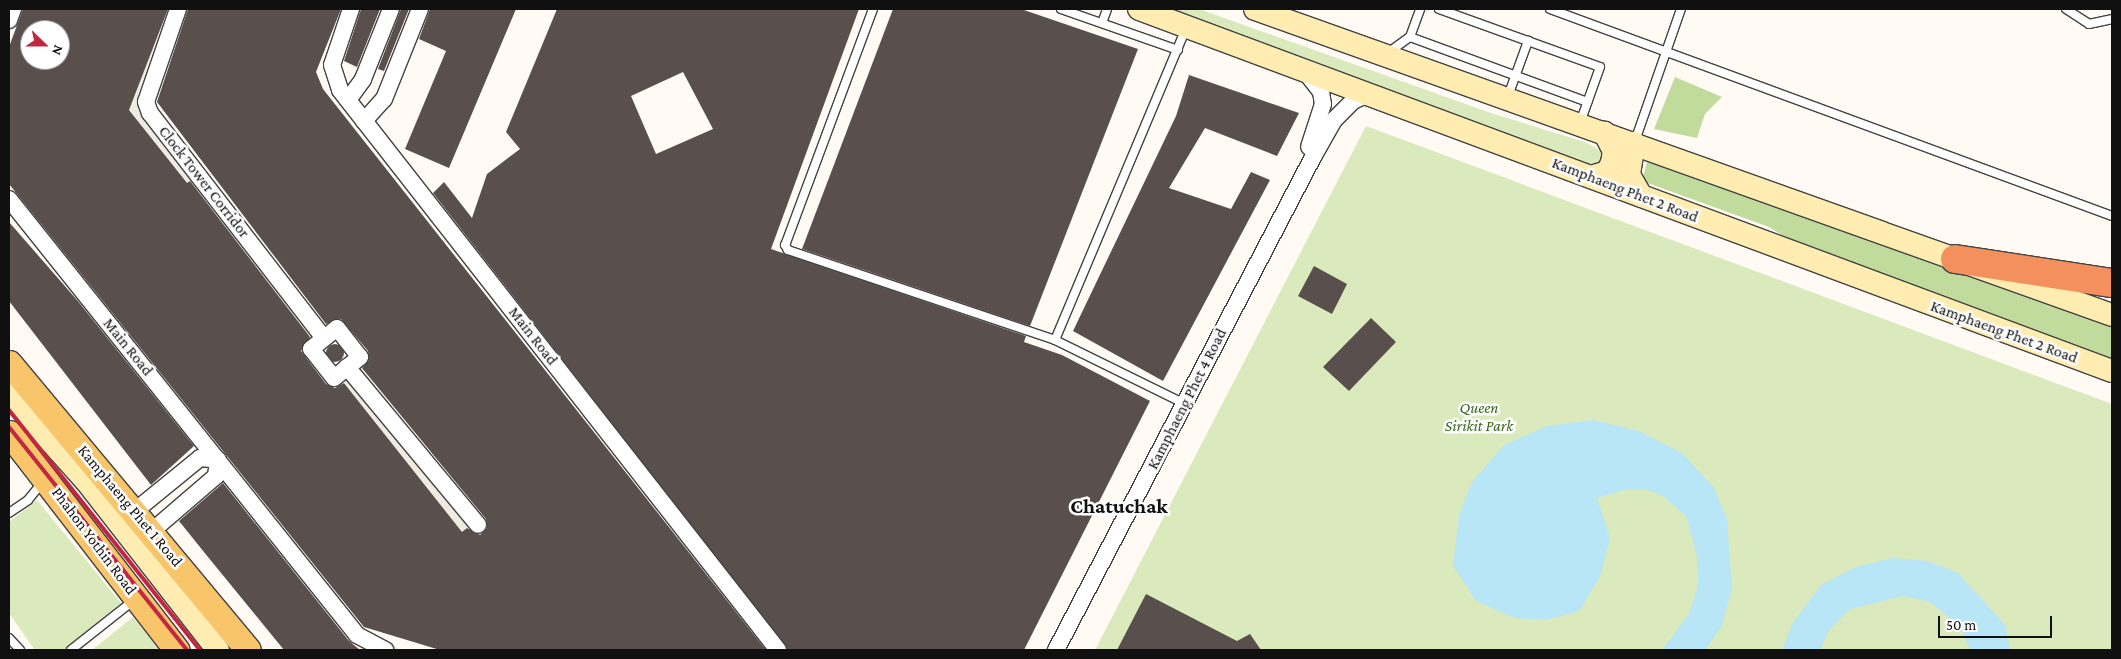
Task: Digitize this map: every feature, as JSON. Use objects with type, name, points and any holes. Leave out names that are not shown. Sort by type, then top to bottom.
[{"type":"highway","points":[[1955,259],[2112,284]]},
{"type":"main road","name":"Kamphaeng Phet 2 Road","points":[[1138,9],[1370,93],[2112,371]]},
{"type":"main road","points":[[1255,9],[1383,56],[1634,142],[2112,315]]},
{"type":"main road","points":[[1591,177],[1607,172],[1612,163],[1614,151],[1604,132]]},
{"type":"main road","points":[[1634,142],[1629,174],[1641,196]]},
{"type":"main road","name":"Kamphaeng Phet 1 Road","points":[[9,363],[135,510],[248,650]]},
{"type":"main road","points":[[9,395],[87,482],[218,650]]},
{"type":"main road","name":"Phahon Yothin Road","points":[[11,440],[46,477],[177,650]]},
{"type":"street","points":[[9,20],[13,9]]},
{"type":"street","name":"Clock Tower Corridor","points":[[178,9],[146,102],[150,113],[324,338]]},
{"type":"street","name":"Main Road","points":[[351,9],[332,65],[334,79],[364,121],[778,650]]},
{"type":"street","points":[[348,100],[363,79],[391,9]]},
{"type":"street","points":[[364,121],[384,99],[420,9]]},
{"type":"street","name":"Kamphaeng Phet 4 Road","points":[[1290,201],[1323,104],[1321,92],[1303,69]]},
{"type":"street","name":"Kamphaeng Phet 4 Road","points":[[1056,650],[1334,120],[1353,101],[1370,93]]},
{"type":"street","name":"Main Road","points":[[9,198],[357,635],[386,650]]},
{"type":"street","points":[[337,328],[360,357],[347,367],[334,378],[311,349],[337,328]]},
{"type":"street","points":[[347,367],[478,525]]},
{"type":"street","points":[[135,510],[200,458],[218,460],[216,476],[152,531]]},
{"type":"lane","points":[[873,9],[785,245],[792,252],[1055,340],[1184,404]]},
{"type":"lane","points":[[1061,9],[1178,50]]},
{"type":"lane","points":[[1102,23],[1107,9]]},
{"type":"lane","points":[[1383,56],[1410,37],[1420,9]]},
{"type":"lane","points":[[1439,9],[1600,67],[1580,124]]},
{"type":"lane","points":[[1550,9],[2112,216]]},
{"type":"lane","points":[[1634,142],[1681,9]]},
{"type":"lane","points":[[2066,9],[2089,24],[2112,19]]},
{"type":"lane","points":[[1055,340],[1187,26]]},
{"type":"lane","points":[[1410,37],[1588,102]]},
{"type":"lane","points":[[1507,98],[1528,41]]},
{"type":"lane","points":[[9,513],[28,500],[46,477]]},
{"type":"lane","points":[[71,650],[136,598]]},
{"type":"lane","points":[[9,638],[20,650]]},
{"type":"green space","points":[[1161,9],[1199,9],[1491,113],[1585,142],[1601,151],[1601,159],[1595,167]]},
{"type":"green space","points":[[1675,77],[1722,97],[1705,114],[1697,138],[1654,129]]},
{"type":"green space","name":"Queen Sirikit Park","points":[[1366,126],[2112,404],[2112,650],[1095,650]]},
{"type":"green space","points":[[1648,158],[2112,324],[2112,361],[1800,246],[1769,227],[1642,181]]},
{"type":"green space","points":[[37,500],[121,603],[63,650],[34,649],[9,613],[9,522]]},
{"type":"green space","points":[[133,617],[159,650],[92,650]]},
{"type":"shaded area","points":[[167,9],[189,9],[155,107],[326,325],[336,318],[366,354],[358,363],[480,517],[462,532],[343,381],[333,388],[314,364],[301,347],[309,339],[129,109]],"holes":[[[337,338],[351,355],[334,368],[321,352]]]},
{"type":"water","points":[[1593,420],[1639,431],[1682,453],[1714,488],[1727,519],[1732,590],[1721,627],[1705,650],[1662,650],[1689,614],[1698,585],[1697,556],[1686,516],[1663,496],[1648,490],[1628,489],[1597,498],[1610,538],[1600,577],[1579,611],[1546,620],[1515,618],[1476,601],[1453,566],[1459,515],[1472,482],[1504,445],[1547,426]]},
{"type":"water","points":[[1892,558],[1928,561],[1958,573],[2005,625],[2010,650],[1970,650],[1960,626],[1930,602],[1903,596],[1850,609],[1829,630],[1820,650],[1782,650],[1792,624],[1821,585],[1856,567]]},
{"type":"building","points":[[23,9],[168,9],[129,110],[187,183],[190,181],[310,337],[301,351],[326,384],[335,388],[344,383],[462,532],[467,528],[480,535],[487,528],[486,519],[362,368],[369,360],[368,351],[341,319],[326,324],[157,102],[188,9],[341,9],[316,72],[323,89],[766,650],[440,650],[364,627],[9,184],[9,47]]},
{"type":"building","points":[[361,9],[380,9],[357,67],[344,61]]},
{"type":"building","points":[[401,9],[409,9],[384,71],[378,69]]},
{"type":"building","points":[[430,9],[516,9],[449,168],[405,149],[446,51],[419,39]]},
{"type":"building","points":[[557,9],[859,9],[771,249],[1026,336],[1024,342],[1062,355],[1150,401],[1024,650],[788,650],[433,193],[444,182],[472,218],[487,174],[520,149],[506,132]],"holes":[[[683,72],[713,129],[656,154],[631,96]]]},
{"type":"building","points":[[893,9],[1021,9],[1138,49],[1030,326],[802,249]]},
{"type":"building","points":[[1189,75],[1299,113],[1277,156],[1205,128],[1169,188],[1231,209],[1251,172],[1270,180],[1163,381],[1073,331],[1176,116]]},
{"type":"building","points":[[9,222],[77,300],[194,446],[151,485],[9,301]]},
{"type":"building","points":[[1314,266],[1347,284],[1332,314],[1298,296]]},
{"type":"building","points":[[1371,318],[1396,342],[1349,391],[1323,367]]},
{"type":"building","points":[[335,344],[341,347],[344,353],[341,359],[335,362],[329,359],[326,353],[329,347]]},
{"type":"building","points":[[223,483],[349,641],[360,650],[284,650],[179,521]]},
{"type":"building","points":[[1146,594],[1237,641],[1250,634],[1261,650],[1117,650]]},
{"type":"railway","points":[[9,410],[200,650]]},
{"type":"railway","points":[[9,427],[187,650]]},
{"type":"district","name":"Chatuchak","points":[[1119,506]]}]
